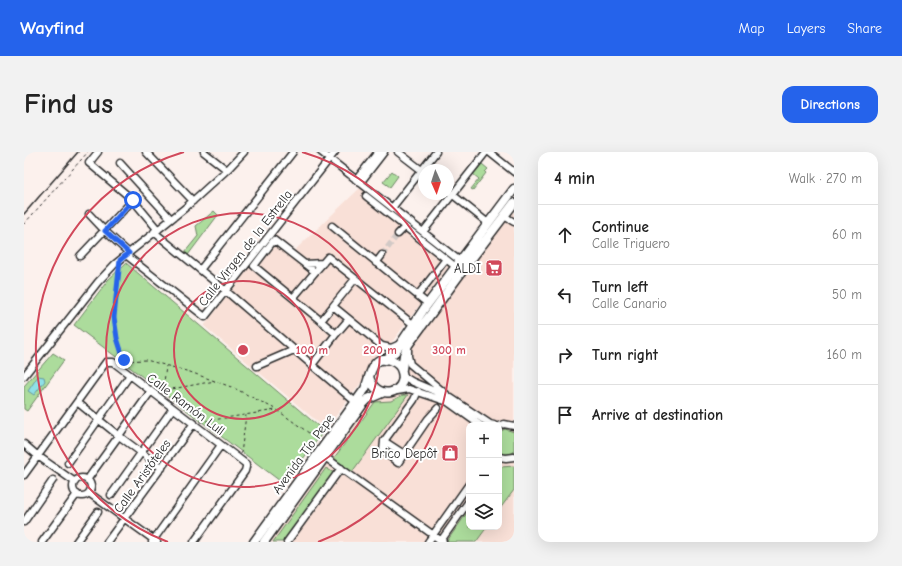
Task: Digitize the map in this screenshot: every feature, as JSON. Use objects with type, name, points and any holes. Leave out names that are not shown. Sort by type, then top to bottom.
[{"type":"main road","points":[[514,189],[414,325],[405,344],[401,384],[398,388],[391,392],[382,393],[373,387],[369,377],[372,368],[405,344],[514,203]]},
{"type":"main road","points":[[382,360],[392,360],[398,364],[402,373]]},
{"type":"main road","name":"Avenida Tío Pepe","points":[[254,542],[351,408],[355,398],[365,389],[369,377]]},
{"type":"main road","name":"Avenida Tío Pepe","points":[[264,542],[363,404],[368,399],[382,393]]},
{"type":"street","points":[[98,152],[89,163],[133,200],[156,231],[294,350],[355,398]]},
{"type":"street","points":[[146,152],[193,201]]},
{"type":"street","points":[[204,152],[227,170]]},
{"type":"street","points":[[25,373],[98,282],[127,254],[193,201],[227,170],[244,152]]},
{"type":"street","points":[[200,270],[293,152]]},
{"type":"street","points":[[321,152],[423,232],[458,264]]},
{"type":"street","name":"Calle Virgen de la Estrella","points":[[127,254],[205,317],[335,152]]},
{"type":"street","points":[[358,181],[378,152]]},
{"type":"street","points":[[358,181],[384,152]]},
{"type":"street","points":[[398,152],[418,167]]},
{"type":"street","points":[[428,164],[436,152]]},
{"type":"street","points":[[454,189],[487,152],[514,172]]},
{"type":"street","points":[[120,163],[171,219]]},
{"type":"street","points":[[392,208],[418,177]]},
{"type":"street","points":[[366,196],[446,259],[458,264]]},
{"type":"street","points":[[454,196],[488,223]]},
{"type":"street","points":[[80,256],[133,200]]},
{"type":"street","points":[[423,232],[445,200]]},
{"type":"street","points":[[89,214],[127,254]]},
{"type":"street","points":[[504,216],[514,222]]},
{"type":"street","points":[[332,226],[428,304]]},
{"type":"street","points":[[398,234],[405,227]]},
{"type":"street","points":[[315,272],[274,240],[254,266],[336,334]]},
{"type":"street","points":[[376,262],[382,255]]},
{"type":"street","points":[[293,298],[328,257],[414,325]]},
{"type":"street","points":[[418,296],[446,259]]},
{"type":"street","points":[[305,264],[323,263]]},
{"type":"street","points":[[320,321],[355,279]]},
{"type":"street","points":[[333,306],[382,346],[391,348],[405,344],[410,364],[451,398],[487,422]]},
{"type":"street","points":[[312,365],[349,319]]},
{"type":"street","points":[[382,346],[384,355],[382,360]]},
{"type":"street","points":[[257,366],[294,350]]},
{"type":"street","points":[[24,475],[106,362],[111,361]]},
{"type":"street","name":"Calle Ramón Lull","points":[[111,361],[246,464],[246,467],[194,542]]},
{"type":"street","points":[[402,373],[413,382],[451,398]]},
{"type":"street","points":[[68,463],[130,375]]},
{"type":"street","points":[[391,392],[405,388],[418,391],[448,402],[476,422]]},
{"type":"street","points":[[418,391],[414,400],[384,441],[383,451],[398,463],[428,419],[438,408]]},
{"type":"street","points":[[88,480],[152,392]]},
{"type":"street","points":[[77,402],[162,468]]},
{"type":"street","points":[[111,495],[173,408]]},
{"type":"street","name":"Calle Aristóteles","points":[[107,542],[194,423]]},
{"type":"street","points":[[502,425],[510,424],[514,426]]},
{"type":"street","points":[[384,441],[404,454]]},
{"type":"street","points":[[24,444],[38,456],[76,482]]},
{"type":"street","points":[[89,492],[154,541],[221,445]]},
{"type":"street","points":[[325,457],[441,541],[466,505]]},
{"type":"street","points":[[287,542],[341,468]]},
{"type":"street","points":[[81,479],[88,480],[91,485],[89,492],[84,496],[77,494],[74,490],[76,482],[81,479]]},
{"type":"street","points":[[24,522],[53,480]]},
{"type":"street","points":[[428,542],[466,488]]},
{"type":"street","points":[[42,542],[77,494]]},
{"type":"street","points":[[76,542],[98,512]]},
{"type":"path","points":[[24,224],[88,152]]},
{"type":"path","points":[[120,260],[114,317],[117,338],[124,360]]},
{"type":"path","points":[[111,361],[146,360],[216,381],[234,388],[277,410],[321,441]]},
{"type":"path","points":[[163,391],[166,366]]},
{"type":"path","points":[[152,392],[216,381]]},
{"type":"path","points":[[194,423],[277,410]]},
{"type":"path","points":[[241,460],[246,415]]},
{"type":"shaded area","points":[[360,188],[451,264],[326,429],[204,326],[275,234],[294,251]]},
{"type":"shaded area","points":[[514,205],[514,542],[267,542],[381,387],[390,387],[396,383],[398,371],[394,367]]},
{"type":"green space","points":[[482,164],[488,169],[473,190],[471,189],[479,179],[473,174]]},
{"type":"green space","points":[[392,171],[398,176],[390,187],[383,182]]},
{"type":"green space","points":[[214,211],[218,215],[188,255],[185,252],[198,236],[196,226]]},
{"type":"green space","points":[[126,263],[324,431],[284,484],[74,325],[108,280]]},
{"type":"green space","points":[[53,353],[64,360],[27,411],[24,409],[24,386]]},
{"type":"green space","points":[[403,395],[408,395],[352,472],[334,458],[375,402],[391,401]]},
{"type":"green space","points":[[505,429],[514,432],[514,452],[508,454],[502,454],[502,430]]},
{"type":"green space","points":[[514,466],[514,490],[502,506],[502,494],[502,467]]},
{"type":"green space","points":[[326,468],[334,473],[284,542],[273,542]]},
{"type":"green space","points":[[466,514],[466,530],[485,530],[476,542],[447,541]]},
{"type":"water","points":[[38,376],[44,377],[45,381],[34,395],[28,391]]},
{"type":"tunnel","points":[[382,255],[398,234]]},
{"type":"railway","points":[[24,214],[78,152]]},
{"type":"place","name":"ALDI","points":[[494,268]]},
{"type":"place","name":"Brico Depôt","points":[[450,453]]},
{"type":"route","points":[[124,360],[117,338],[114,317],[120,260],[129,253],[105,231],[133,200]]}]
